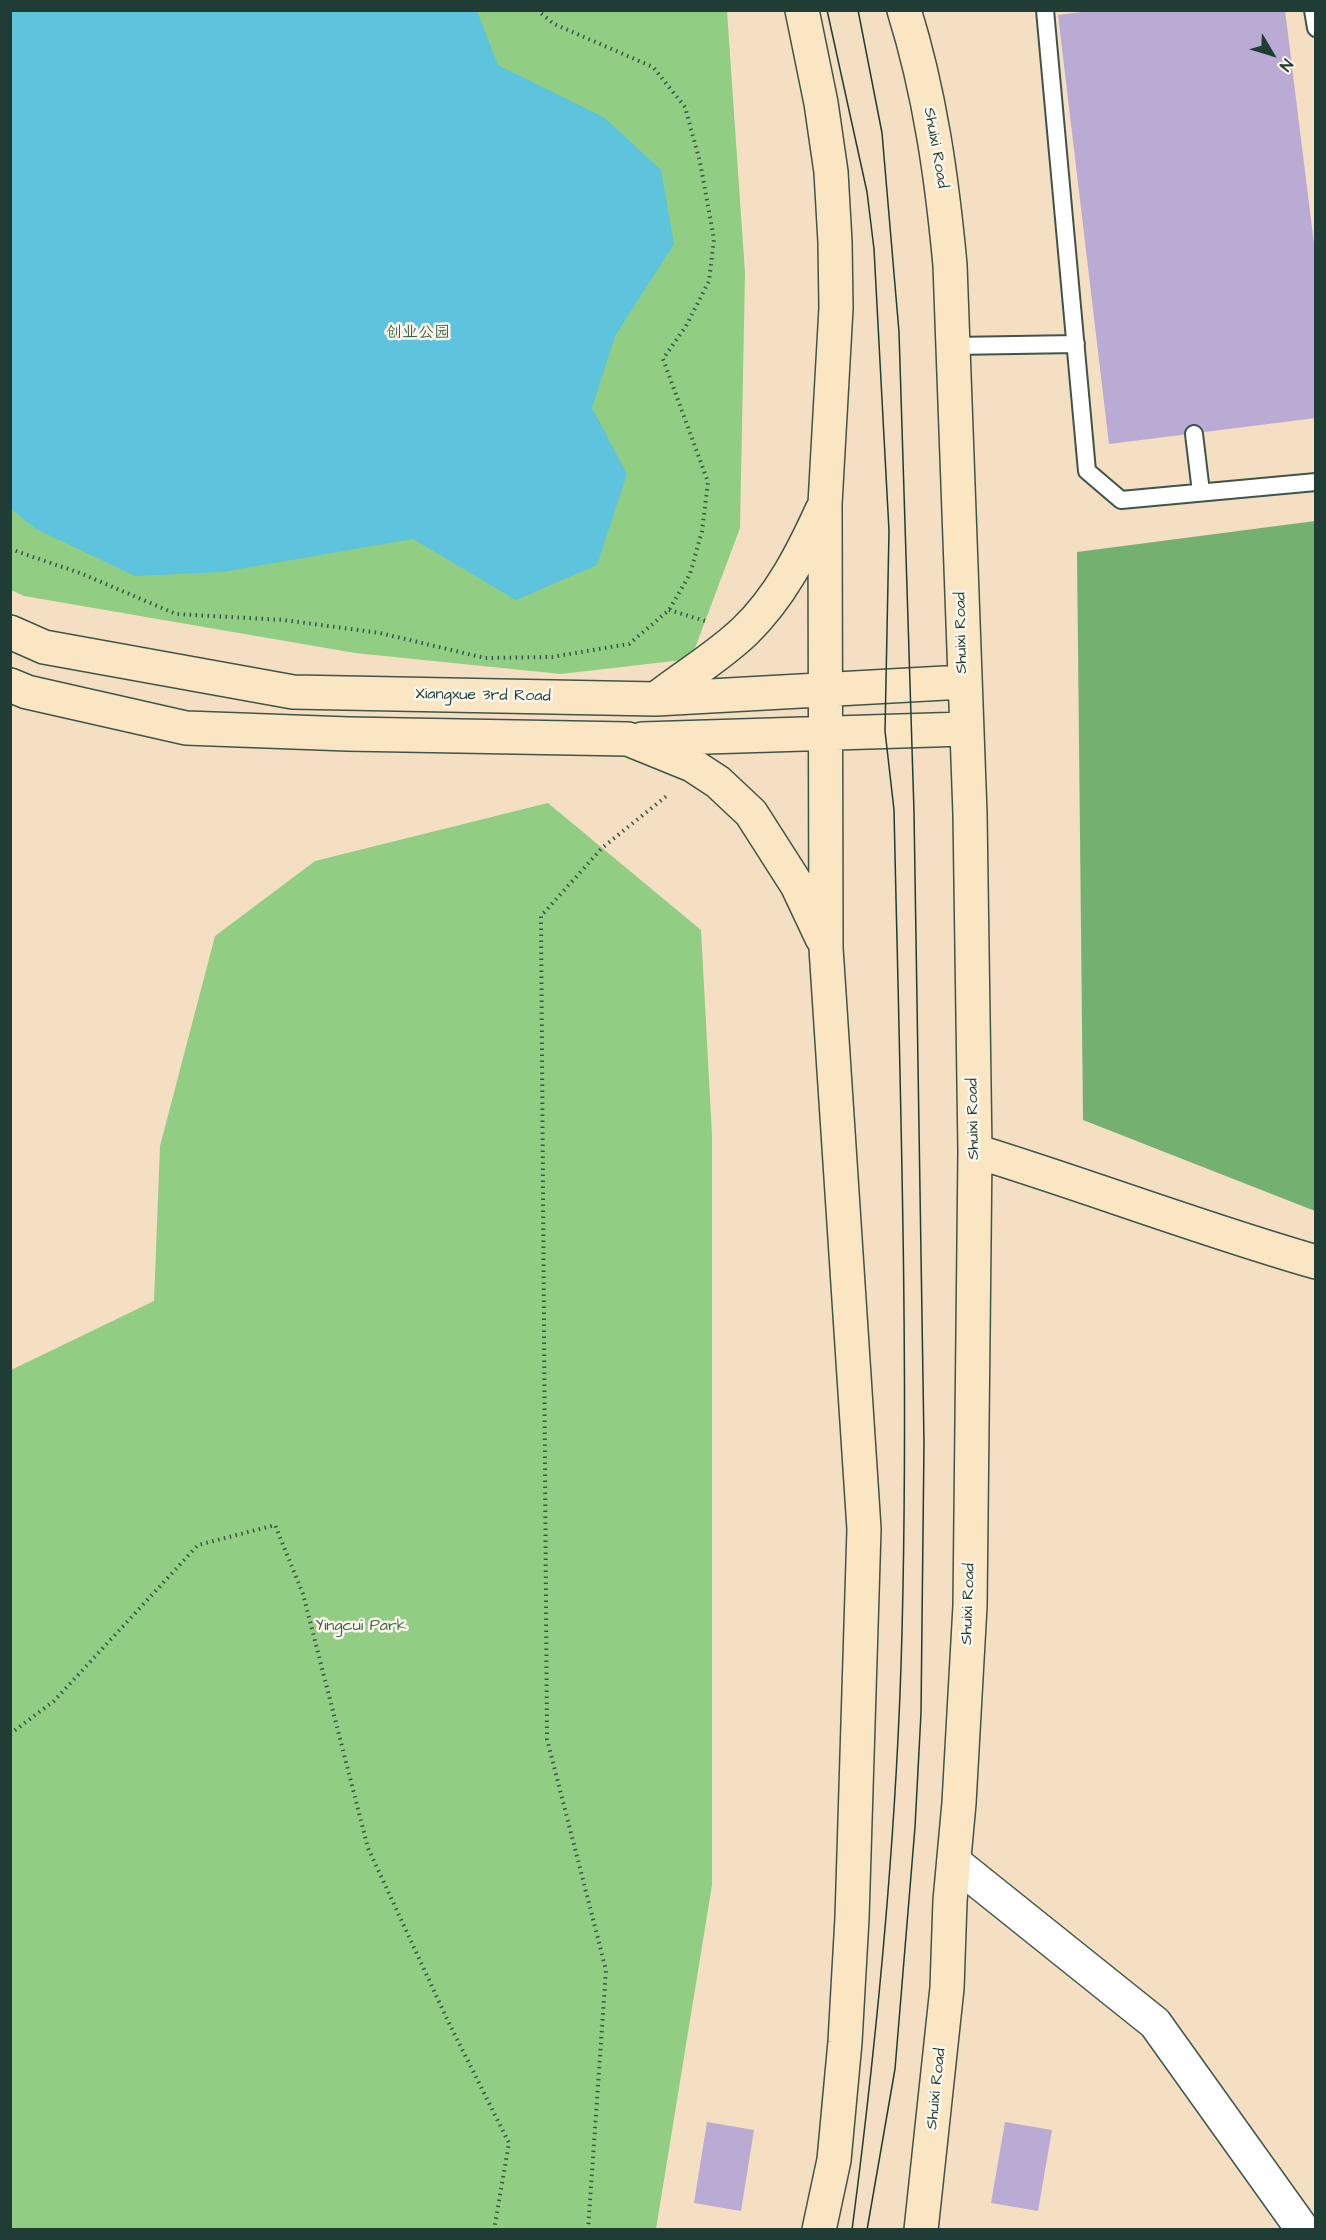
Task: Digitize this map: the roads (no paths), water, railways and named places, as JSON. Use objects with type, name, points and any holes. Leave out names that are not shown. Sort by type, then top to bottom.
[{"type":"main road","points":[[802,10],[823,115],[831,172],[835,242],[836,308],[825,504],[826,948],[864,1529],[852,1918],[846,2031],[834,2160],[819,2229]]},
{"type":"main road","name":"Shuixi Road","points":[[904,10],[942,180],[954,346],[963,682],[970,814],[975,1151],[970,1606],[947,1988],[921,2229]]},
{"type":"main road","points":[[657,699],[693,669],[716,655],[755,620],[784,584],[825,504]]},
{"type":"main road","name":"Xiangxue 3rd Road","points":[[10,632],[44,647],[293,692],[657,699],[963,682]]},
{"type":"main road","points":[[10,686],[27,692],[186,728],[628,739],[965,729]]},
{"type":"main road","points":[[628,739],[692,765],[718,782],[751,813],[797,885],[826,948]]},
{"type":"main road","points":[[975,1151],[1217,1234],[1316,1262]]},
{"type":"street","points":[[954,1862],[1155,2023],[1303,2229]]},
{"type":"lane","points":[[1045,10],[1087,471],[1121,500],[1316,482]]},
{"type":"lane","points":[[1313,10],[1316,28]]},
{"type":"lane","points":[[954,346],[1076,344]]},
{"type":"lane","points":[[1194,434],[1201,492]]},
{"type":"water","name":"创业公园","points":[[10,11],[477,11],[498,65],[605,118],[661,170],[674,244],[615,336],[592,408],[627,474],[597,565],[516,600],[413,539],[222,572],[135,576],[36,529],[11,509]]},
{"type":"tram line","points":[[827,10],[867,192],[874,249],[889,531],[885,731],[894,810],[904,1324],[904,1529],[896,1781],[878,2006],[852,2230]]},
{"type":"tram line","points":[[858,10],[882,133],[899,332],[914,812],[924,1443],[921,1713],[915,1827],[895,2069],[867,2230]]},
{"type":"park label","name":"Yingcui Park","points":[[361,1627]]}]
